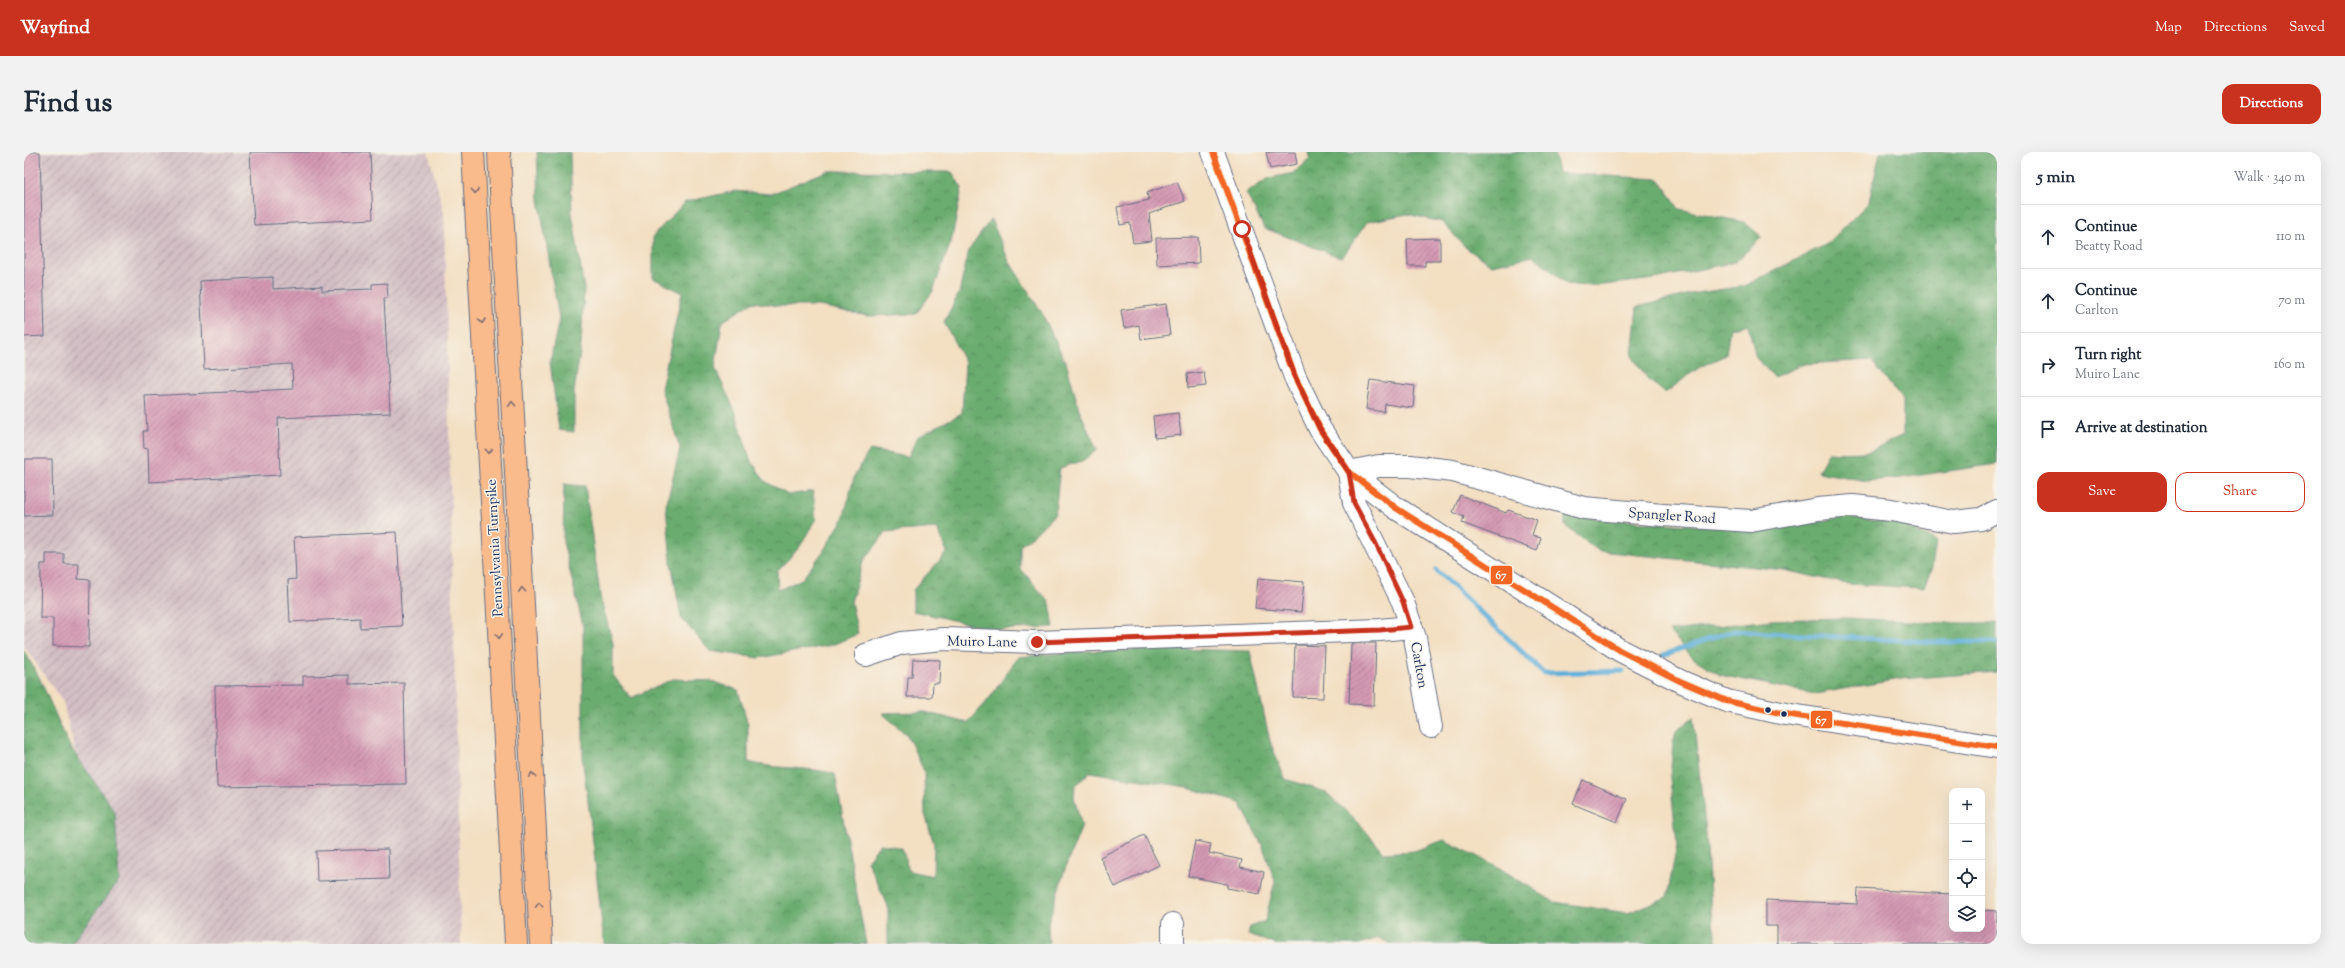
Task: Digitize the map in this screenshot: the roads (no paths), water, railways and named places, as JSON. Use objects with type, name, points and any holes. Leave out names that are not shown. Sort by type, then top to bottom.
[{"type":"highway","name":"Pennsylvania Turnpike","points":[[473,152],[516,944]]},
{"type":"highway","name":"Pennsylvania Turnpike","points":[[499,152],[541,944]]},
{"type":"street","points":[[1213,152],[1295,377],[1320,429],[1349,472],[1396,508],[1621,652],[1680,681],[1726,700],[1785,714],[1997,747]]},
{"type":"street","name":"Spangler Road","points":[[1349,472],[1379,466],[1410,466],[1453,471],[1584,508],[1751,521],[1818,509],[1853,506],[1891,510],[1954,522],[1981,519],[1997,512]]},
{"type":"street","name":"Carlton","points":[[1349,472],[1354,503],[1376,544],[1403,602],[1416,638],[1431,727]]},
{"type":"street","name":"Muiro Lane","points":[[866,655],[902,643],[943,639],[1037,642],[1380,630],[1411,627]]},
{"type":"waterway","points":[[1436,570],[1544,673],[1623,671]]},
{"type":"waterway","points":[[1663,655],[1732,631],[1936,642],[1997,642]]}]
